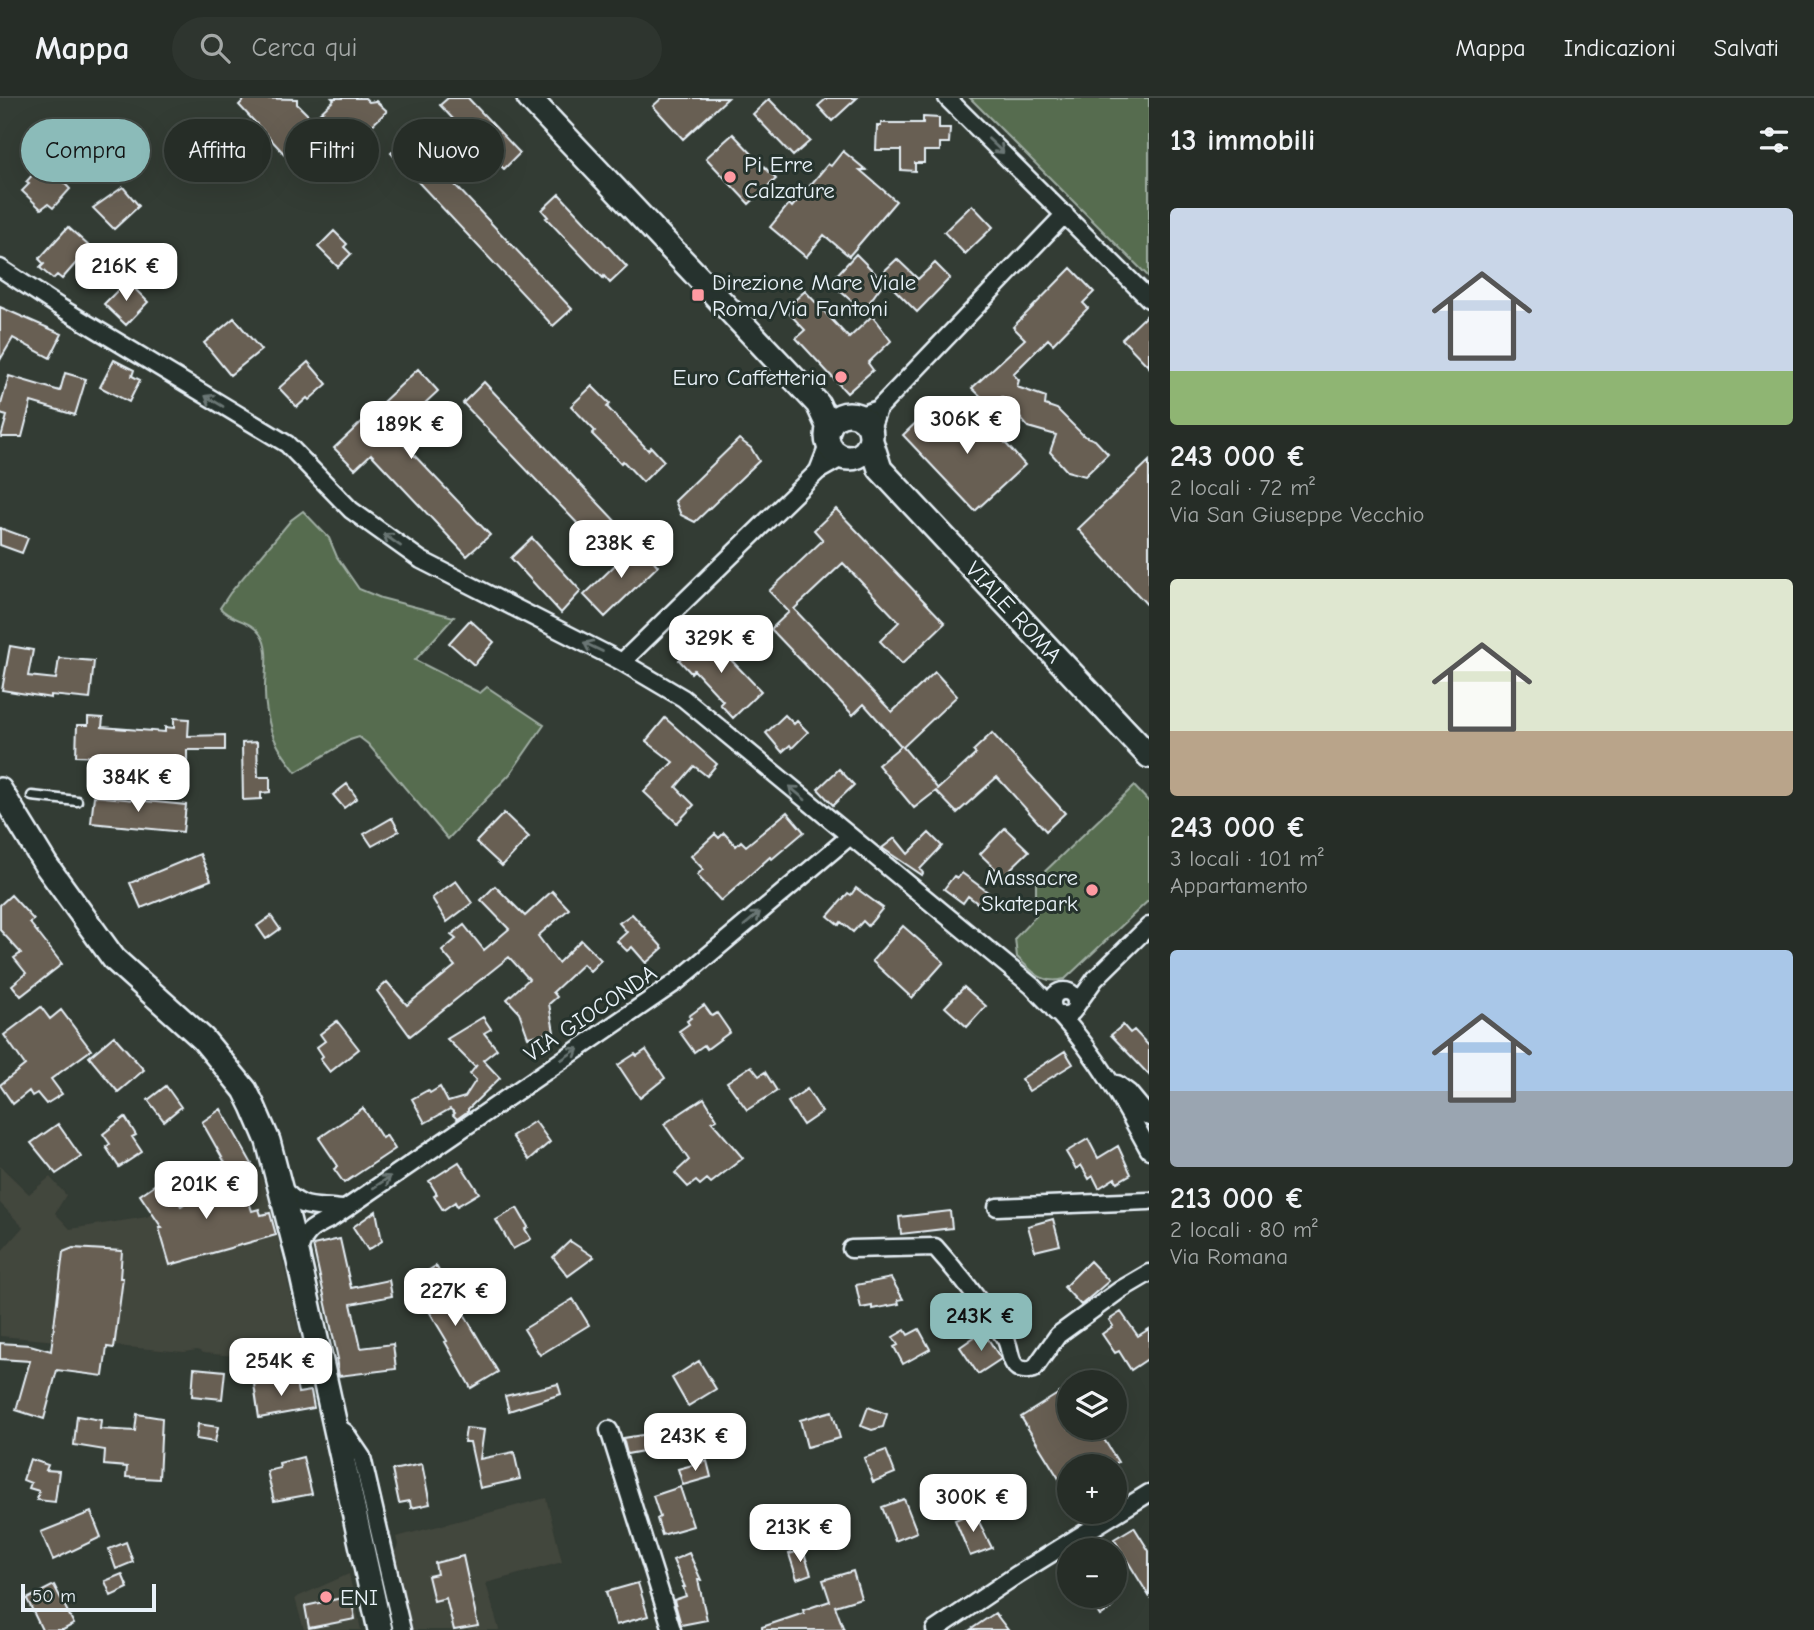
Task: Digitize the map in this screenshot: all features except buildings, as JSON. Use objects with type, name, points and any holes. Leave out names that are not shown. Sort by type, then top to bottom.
[{"type":"main road","points":[[529,98],[818,404],[852,433]]},
{"type":"main road","name":"VIALE ROMA","points":[[852,433],[880,469],[1149,756]]},
{"type":"main road","points":[[0,790],[46,865],[114,959],[203,1039],[245,1090],[268,1141],[280,1185],[380,1630]]},
{"type":"street","points":[[947,98],[1149,299]]},
{"type":"street","points":[[622,662],[818,471],[1065,214]]},
{"type":"street","points":[[0,268],[69,313],[287,444],[351,510],[421,560],[622,662],[682,698],[1032,986],[1065,1004],[1079,1036],[1110,1079],[1149,1150]]},
{"type":"street","name":"VIA GIOCONDA","points":[[298,1257],[302,1239],[311,1228],[332,1218],[679,980],[849,837]]},
{"type":"street","points":[[1065,1004],[1149,926]]},
{"type":"street","points":[[1110,1079],[1129,1093],[1149,1117]]},
{"type":"street","points":[[280,1185],[293,1201],[309,1207],[342,1209]]},
{"type":"street","points":[[997,1208],[1149,1201]]},
{"type":"street","points":[[851,1249],[935,1247],[957,1272],[1007,1342],[1014,1364],[1021,1370],[1034,1369],[1059,1335],[1120,1290],[1149,1273]]},
{"type":"street","points":[[334,1425],[345,1432],[362,1457],[402,1630]]},
{"type":"street","points":[[610,1430],[672,1630]]},
{"type":"street","points":[[934,1630],[1149,1493]]},
{"type":"lane","points":[[32,796],[77,801]]},
{"type":"shaded area","points":[[0,1166],[29,1194],[50,1177],[66,1195],[55,1213],[70,1229],[147,1217],[177,1197],[182,1204],[229,1174],[232,1179],[258,1167],[272,1212],[305,1359],[284,1361],[197,1350],[184,1352],[0,1336],[0,1253],[23,1227],[0,1203]]},
{"type":"shaded area","points":[[546,1498],[562,1562],[486,1583],[499,1630],[409,1630],[391,1560],[398,1545],[396,1537]]},
{"type":"shaded area","points":[[349,1574],[361,1630],[304,1630],[295,1598]]},
{"type":"green space","points":[[970,98],[1149,98],[1149,277]]},
{"type":"green space","points":[[303,511],[329,538],[337,557],[359,589],[381,598],[454,617],[415,660],[480,693],[487,687],[544,725],[510,774],[448,839],[368,744],[359,737],[296,772],[273,736],[266,702],[266,655],[263,640],[252,626],[220,608],[291,520]]},
{"type":"green space","name":"Massacre Skatepark","points":[[1134,786],[1149,802],[1149,900],[1065,979],[1044,979],[1017,957],[1015,938],[1036,916],[1036,880]]},
{"type":"place","name":"Pi Erre Calzature","points":[[730,177]]},
{"type":"place","name":"Direzione Mare Viale Roma/Via Fantoni","points":[[698,295]]},
{"type":"place","name":"Euro Caffetteria","points":[[841,377]]},
{"type":"place","name":"Massacre Skatepark","points":[[1092,890]]},
{"type":"place","name":"ENI","points":[[326,1597]]}]
